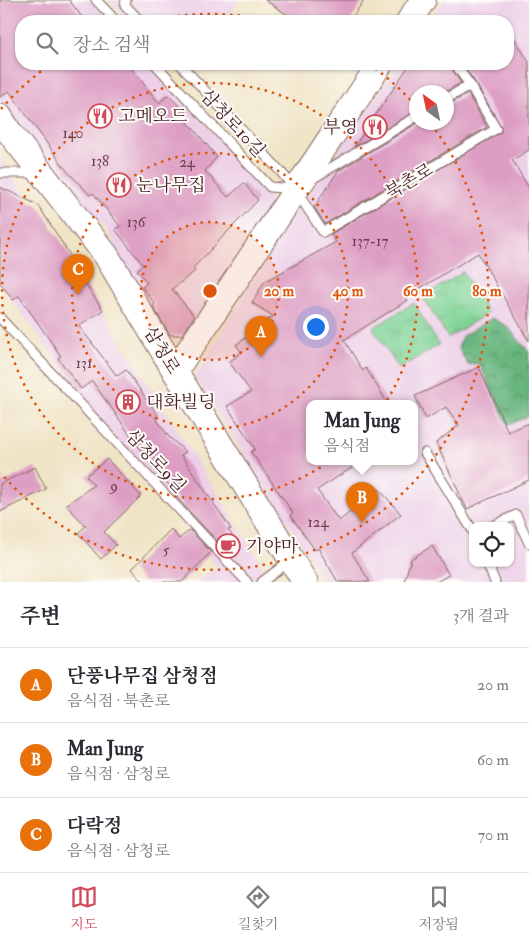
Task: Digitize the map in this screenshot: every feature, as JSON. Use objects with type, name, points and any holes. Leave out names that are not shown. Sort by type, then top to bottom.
[{"type":"street","points":[[175,371],[376,70]]},
{"type":"street","name":"삼청로","points":[[0,117],[10,133],[106,255],[305,582]]},
{"type":"lane","points":[[96,0],[110,15]]},
{"type":"lane","points":[[126,0],[125,5],[134,15]]},
{"type":"lane","name":"삼청로10길","points":[[161,70],[270,187],[295,189]]},
{"type":"lane","points":[[186,70],[295,189],[409,121]]},
{"type":"lane","name":"북촌로","points":[[295,189],[323,232],[496,128],[459,70]]},
{"type":"lane","points":[[454,94],[470,85]]},
{"type":"lane","points":[[0,173],[43,174]]},
{"type":"lane","name":"삼청로9길","points":[[0,318],[247,582]]},
{"type":"lane","points":[[425,453],[469,524]]},
{"type":"lane","points":[[501,522],[516,515],[529,543]]},
{"type":"lane","points":[[262,582],[291,560]]},
{"type":"lane","points":[[489,567],[495,582]]},
{"type":"shaded area","points":[[0,0],[93,0],[108,15],[15,15],[15,70],[156,70],[277,206],[191,338],[165,339],[108,232],[87,207],[45,166],[0,101]]},
{"type":"shaded area","points":[[109,0],[239,0],[228,15],[141,15],[131,4],[128,15],[122,15]]},
{"type":"shaded area","points":[[444,0],[529,0],[529,582],[325,582],[195,377],[274,243],[395,70],[514,70],[514,15],[433,15]]},
{"type":"shaded area","points":[[0,158],[79,275],[273,582],[196,582],[217,567],[108,429],[0,284]]},
{"type":"green space","points":[[463,272],[488,313],[448,338],[423,297]]},
{"type":"green space","points":[[414,303],[439,345],[399,369],[373,328]]},
{"type":"green space","points":[[492,318],[507,326],[529,352],[529,416],[508,425],[479,363],[468,365],[458,348],[462,336]]},
{"type":"building","points":[[0,0],[69,0],[80,15],[15,15],[15,70],[133,70],[159,103],[168,95],[189,115],[185,119],[217,157],[205,171],[228,197],[244,183],[258,200],[193,268],[195,271],[172,289],[194,316],[182,335],[170,335],[153,306],[155,304],[142,287],[147,283],[137,270],[143,265],[115,229],[120,226],[93,193],[90,195],[67,171],[9,91],[0,97]]},
{"type":"building","points":[[265,0],[364,0],[354,15],[288,15]]},
{"type":"building","points":[[514,38],[529,62],[529,150],[512,160],[529,188],[529,341],[478,253],[406,297],[408,300],[344,340],[363,371],[366,368],[386,400],[306,400],[306,465],[356,465],[317,490],[339,521],[379,489],[401,514],[352,553],[370,582],[338,582],[318,548],[315,550],[290,515],[293,513],[251,452],[255,449],[227,406],[251,392],[229,362],[242,352],[236,345],[273,316],[252,303],[264,282],[336,242],[331,234],[501,132],[501,126],[466,70],[514,70]]},
{"type":"building","points":[[406,70],[453,70],[461,83],[454,87],[454,85],[409,85],[409,115],[354,147]]},
{"type":"building","points":[[468,94],[487,127],[325,224],[314,207],[338,171],[409,128],[409,130],[454,130],[454,101]]},
{"type":"building","points":[[0,187],[38,205],[75,263],[72,264],[103,310],[79,326],[117,376],[126,370],[158,415],[155,417],[169,437],[186,452],[181,455],[231,529],[228,530],[239,545],[228,553],[179,500],[163,476],[161,478],[92,381],[81,389],[58,358],[61,356],[19,296],[13,300],[0,283]]},
{"type":"building","points":[[479,367],[508,432],[529,423],[529,480],[467,509],[436,443],[459,425],[446,407],[426,419],[415,396]]},
{"type":"building","points":[[107,459],[141,496],[104,532],[116,545],[101,559],[78,533],[86,526],[66,505],[94,485],[86,476]]},
{"type":"building","points":[[35,467],[46,489],[0,512],[0,484]]},
{"type":"building","points":[[171,529],[179,539],[190,530],[211,552],[182,582],[144,582],[132,569]]},
{"type":"building","points":[[432,546],[449,575],[436,582],[404,582],[411,559]]},
{"type":"place","name":"고메오드","points":[[100,116]]},
{"type":"place","name":"부영","points":[[375,127]]},
{"type":"place","name":"눈나무집","points":[[119,185]]},
{"type":"place","name":"다락정","points":[[78,295]]},
{"type":"place","name":"단풍나무집 삼청점","points":[[261,357]]},
{"type":"place","name":"대화빌딩","points":[[128,402]]},
{"type":"place","name":"Man Jung","points":[[362,523]]},
{"type":"place","name":"기야마","points":[[228,546]]}]
